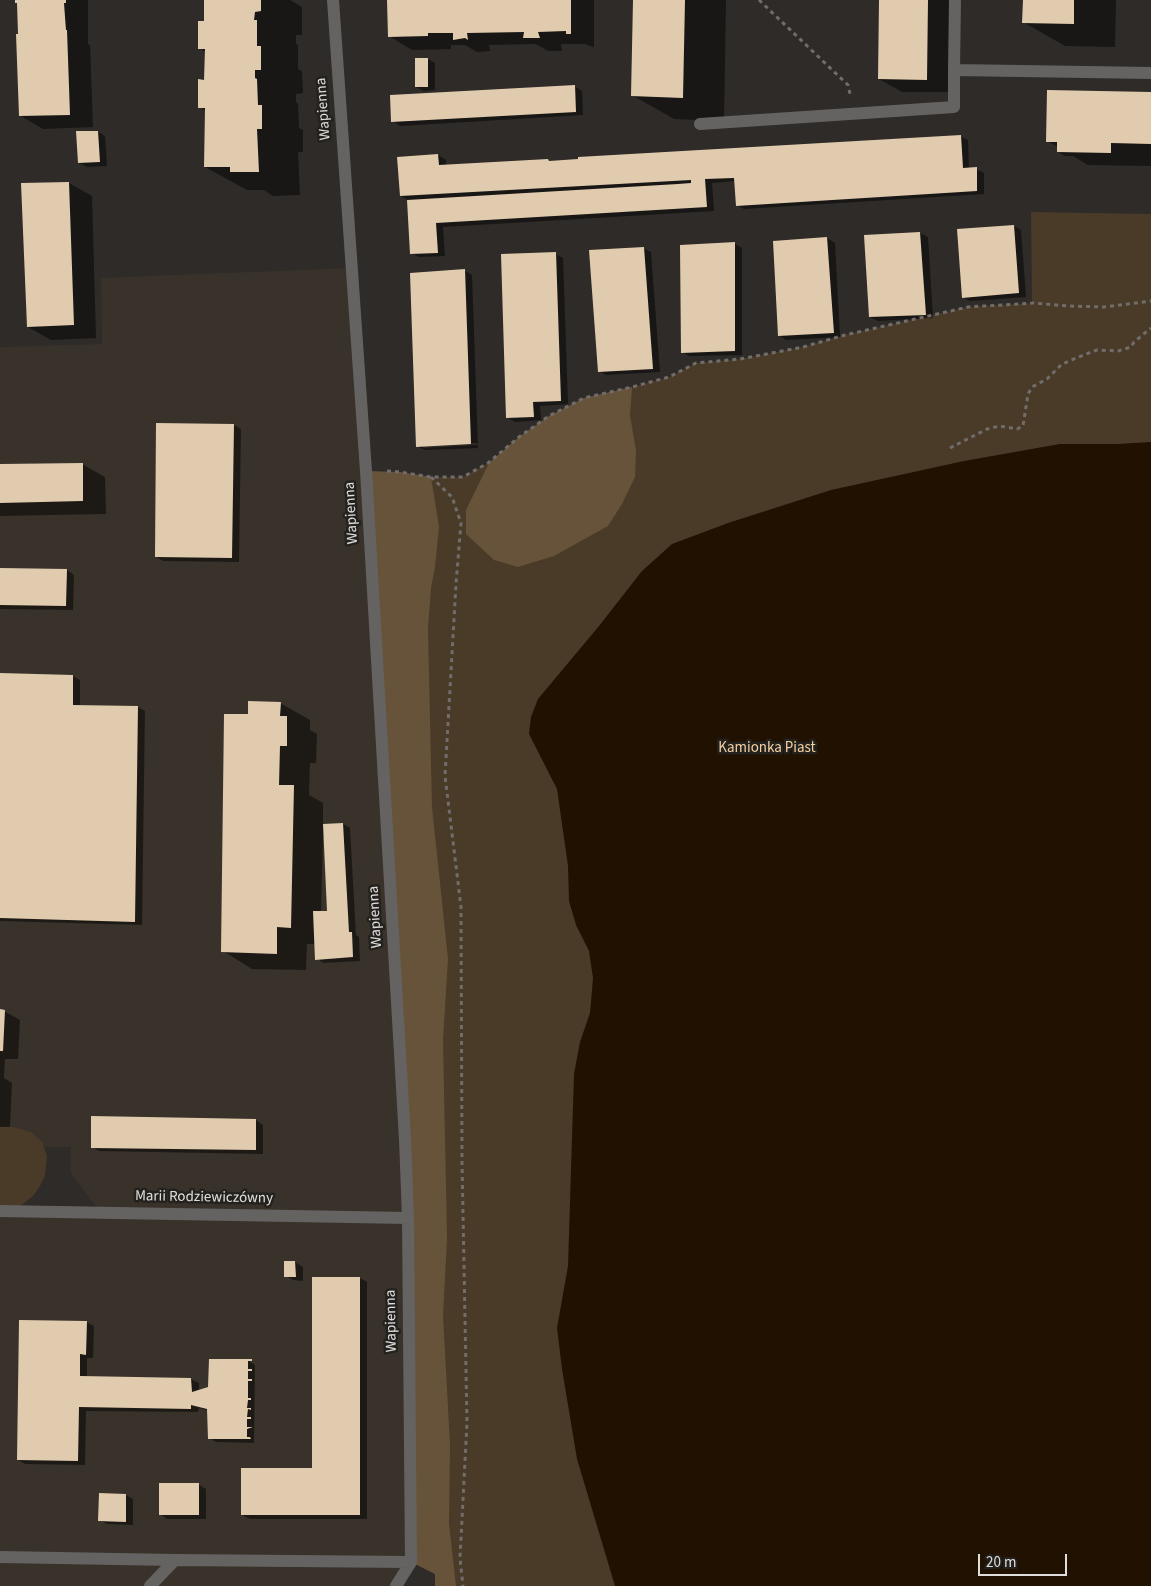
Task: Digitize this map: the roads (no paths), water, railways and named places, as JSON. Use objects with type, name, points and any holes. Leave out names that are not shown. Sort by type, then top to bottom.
[{"type":"street","name":"Wapienna","points":[[332,0],[366,471],[406,1139],[411,1562]]},
{"type":"street","points":[[700,124],[954,107],[955,0]]},
{"type":"street","points":[[954,70],[1151,73]]},
{"type":"street","name":"Marii Rodziewiczówny","points":[[0,1211],[408,1218]]},
{"type":"street","points":[[0,1557],[411,1562]]},
{"type":"street","points":[[150,1586],[175,1560]]},
{"type":"street","points":[[396,1586],[411,1562]]},
{"type":"park label","name":"Kamionka Piast","points":[[767,749]]}]
